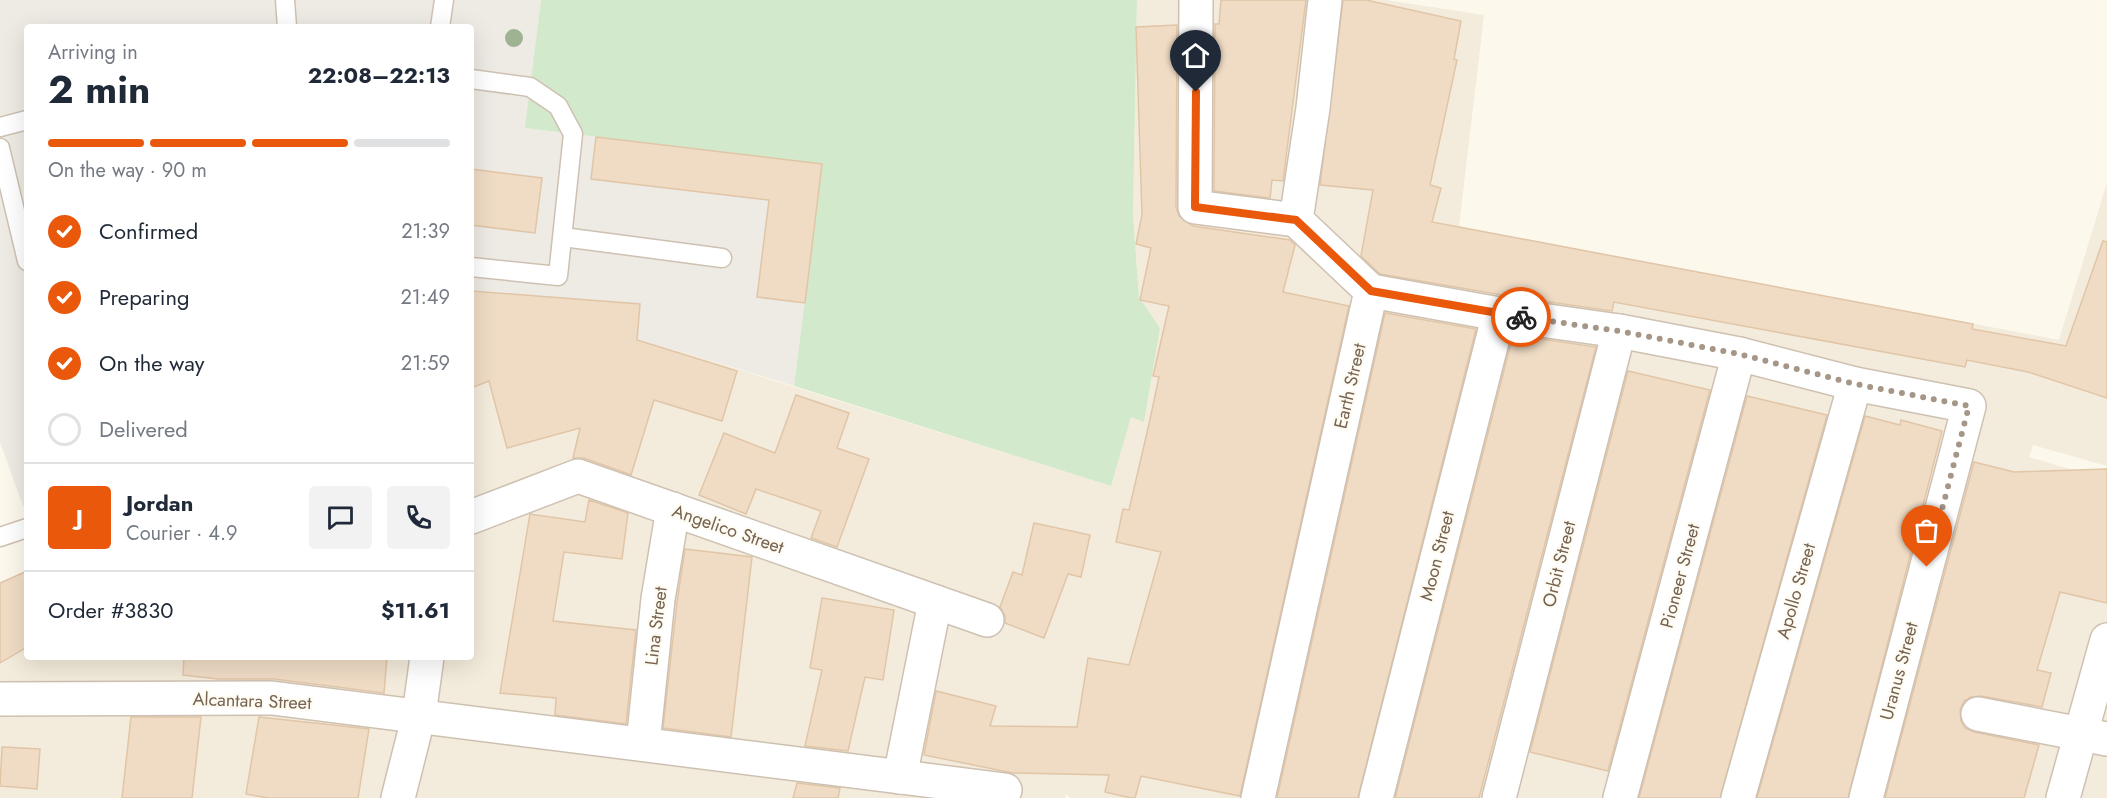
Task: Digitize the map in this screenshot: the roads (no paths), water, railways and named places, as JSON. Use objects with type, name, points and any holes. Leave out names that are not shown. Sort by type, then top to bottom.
[{"type":"street","points":[[1196,0],[1195,207],[1296,220],[1371,291],[1499,314],[1619,331],[1739,354],[1855,384]]},
{"type":"street","points":[[1296,220],[1313,108],[1324,0]]},
{"type":"street","name":"Earth Street","points":[[1258,798],[1371,291]]},
{"type":"street","name":"Moon Street","points":[[1376,798],[1499,314]]},
{"type":"street","name":"Orbit Street","points":[[1499,798],[1619,331]]},
{"type":"street","name":"Pioneer Street","points":[[1620,798],[1739,354]]},
{"type":"street","name":"Uranus Street","points":[[1855,384],[1969,406],[1866,798]]},
{"type":"street","name":"Apollo Street","points":[[1738,798],[1855,384]]},
{"type":"street","name":"Angelico Street","points":[[474,516],[578,476],[987,620]]},
{"type":"street","name":"Lina Street","points":[[643,744],[658,599],[672,509]]},
{"type":"street","points":[[900,777],[935,602]]},
{"type":"street","points":[[2063,798],[2094,737],[2107,640]]},
{"type":"street","points":[[398,798],[419,715],[427,660]]},
{"type":"street","name":"Alcantara Street","points":[[0,699],[272,698],[1005,790]]},
{"type":"street","points":[[1978,714],[2094,737]]},
{"type":"lane","points":[[285,0],[287,24]]},
{"type":"lane","points":[[440,24],[444,0]]},
{"type":"lane","points":[[474,79],[530,87],[558,106],[573,134],[558,276],[474,267]]},
{"type":"lane","points":[[0,127],[24,121]]},
{"type":"lane","points":[[0,148],[24,248]]},
{"type":"lane","points":[[563,237],[722,258]]},
{"type":"lane","points":[[0,537],[24,529]]}]
